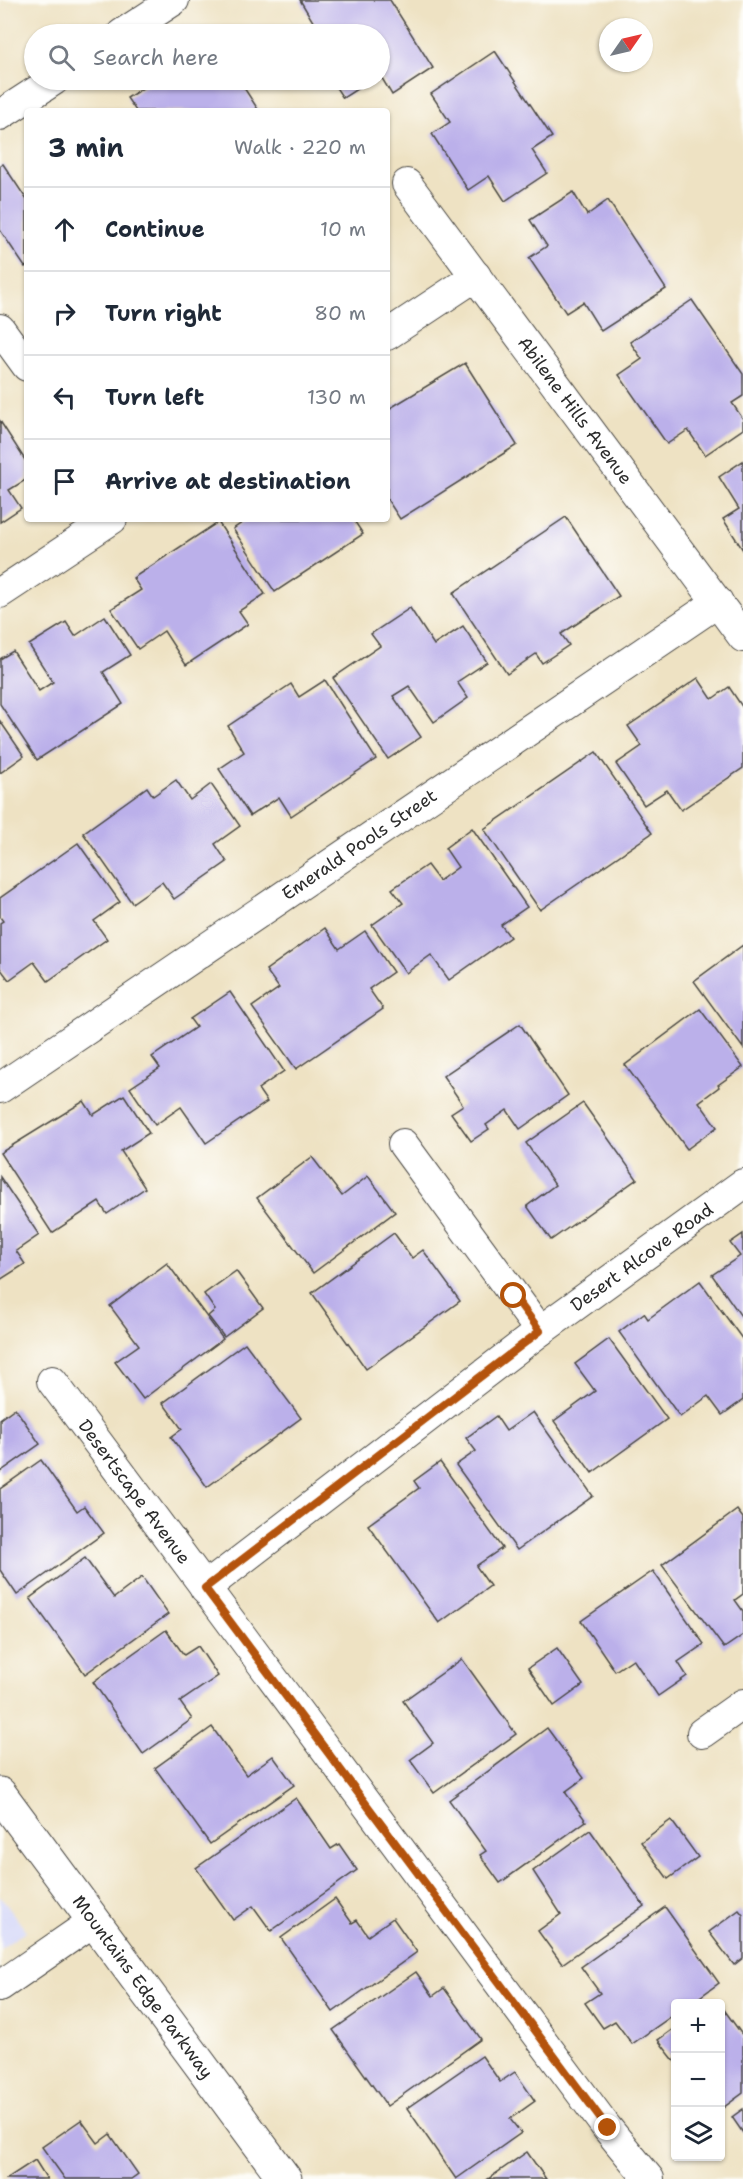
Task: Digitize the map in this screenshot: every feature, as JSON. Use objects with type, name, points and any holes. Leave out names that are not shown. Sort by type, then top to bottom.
[{"type":"street","points":[[137,24],[174,0]]},
{"type":"street","points":[[0,115],[39,90]]},
{"type":"street","name":"Abilene Hills Avenue","points":[[407,184],[743,637]]},
{"type":"street","points":[[390,333],[476,276]]},
{"type":"street","points":[[0,329],[24,362]]},
{"type":"street","points":[[0,594],[108,522]]},
{"type":"street","name":"Emerald Pools Street","points":[[0,1088],[718,602]]},
{"type":"street","points":[[403,1144],[540,1331]]},
{"type":"street","name":"Desert Alcove Road","points":[[205,1588],[540,1331],[743,1184]]},
{"type":"street","name":"Desertscape Avenue","points":[[52,1381],[608,2128],[649,2179]]},
{"type":"street","points":[[702,1733],[743,1704]]},
{"type":"street","name":"Mountains Edge Parkway","points":[[0,1794],[285,2179]]},
{"type":"street","points":[[0,1986],[94,1921]]},
{"type":"shaded area","points":[[0,1896],[26,1931],[0,1949]]},
{"type":"building","points":[[300,0],[390,0],[433,68],[392,95],[389,90],[390,24],[314,24]]},
{"type":"building","points":[[495,51],[552,137],[532,150],[547,173],[505,201],[489,176],[468,190],[432,134],[450,122],[431,94]]},
{"type":"building","points":[[139,90],[245,90],[257,108],[134,108],[127,98]]},
{"type":"building","points":[[338,90],[355,90],[343,98]]},
{"type":"building","points":[[3,164],[24,196],[24,266],[0,230],[0,166]]},
{"type":"building","points":[[573,192],[587,215],[608,200],[666,289],[601,331],[583,302],[566,313],[529,258],[547,246],[530,220]]},
{"type":"building","points":[[692,300],[743,374],[743,396],[732,403],[743,419],[743,429],[705,455],[688,430],[667,444],[619,375],[642,359],[630,342]]},
{"type":"building","points":[[465,363],[517,445],[400,519],[390,504],[390,408]]},
{"type":"building","points":[[0,421],[24,458],[24,481],[9,490],[21,508],[0,522]]},
{"type":"building","points":[[743,461],[743,550],[723,519],[739,509],[719,477]]},
{"type":"building","points":[[566,517],[619,596],[561,634],[569,645],[542,663],[536,654],[507,674],[453,593]]},
{"type":"building","points":[[218,522],[265,594],[239,611],[248,624],[186,665],[164,631],[138,649],[111,609],[141,590],[133,578]]},
{"type":"building","points":[[244,522],[355,522],[363,534],[275,592],[233,529]]},
{"type":"building","points":[[410,608],[434,645],[463,626],[487,662],[457,682],[468,698],[434,722],[409,686],[393,696],[421,737],[388,759],[333,678],[380,646],[371,634]]},
{"type":"building","points":[[105,616],[130,655],[103,672],[123,704],[37,760],[0,704],[0,659],[13,651],[39,691],[53,682],[29,645],[66,622],[75,636]]},
{"type":"building","points":[[698,678],[712,699],[729,687],[743,708],[743,768],[681,810],[667,790],[644,805],[616,764],[642,746],[628,726]]},
{"type":"building","points":[[325,680],[376,759],[291,816],[279,797],[250,816],[219,769],[244,752],[228,726],[291,684],[299,697]]},
{"type":"building","points":[[0,721],[24,756],[0,773]]},
{"type":"building","points":[[596,752],[652,833],[540,910],[484,829]]},
{"type":"building","points":[[176,780],[190,800],[211,784],[240,826],[215,844],[227,862],[174,899],[162,882],[132,903],[83,833],[147,787],[153,796]]},
{"type":"building","points":[[472,828],[527,907],[501,925],[510,937],[449,980],[431,955],[406,973],[372,925],[403,903],[392,889],[427,865],[439,881],[458,867],[445,848]]},
{"type":"building","points":[[78,843],[120,902],[94,921],[107,939],[48,981],[34,962],[9,980],[0,968],[0,923],[3,921],[0,917],[0,898]]},
{"type":"building","points":[[325,928],[339,949],[365,931],[393,972],[369,989],[383,1009],[296,1069],[252,1007],[279,988],[266,970]]},
{"type":"building","points":[[743,945],[743,1048],[694,981]]},
{"type":"building","points":[[230,992],[284,1071],[258,1089],[267,1102],[206,1143],[181,1107],[155,1125],[130,1088],[160,1068],[152,1057],[196,1027],[190,1019]]},
{"type":"building","points":[[700,1009],[743,1067],[699,1102],[717,1127],[687,1149],[625,1065]]},
{"type":"building","points":[[520,1024],[568,1095],[520,1129],[507,1110],[486,1125],[489,1129],[471,1141],[451,1113],[463,1105],[443,1076]]},
{"type":"building","points":[[124,1095],[149,1133],[121,1151],[145,1188],[107,1214],[99,1202],[52,1233],[0,1153],[84,1101],[93,1115]]},
{"type":"building","points":[[583,1103],[637,1179],[551,1240],[527,1206],[555,1185],[526,1143]]},
{"type":"building","points":[[312,1157],[342,1196],[368,1176],[395,1212],[313,1273],[257,1198]]},
{"type":"building","points":[[0,1177],[39,1235],[16,1251],[25,1264],[0,1280]]},
{"type":"building","points":[[394,1233],[412,1258],[423,1250],[460,1301],[366,1369],[312,1293]]},
{"type":"building","points":[[743,1234],[743,1319],[712,1275],[740,1256],[730,1243]]},
{"type":"building","points":[[167,1263],[223,1339],[143,1399],[115,1362],[139,1345],[110,1306]]},
{"type":"building","points":[[236,1271],[263,1308],[224,1337],[208,1316],[215,1310],[204,1294]]},
{"type":"building","points":[[700,1281],[743,1340],[743,1400],[722,1415],[708,1396],[680,1417],[619,1332],[644,1313],[648,1319]]},
{"type":"building","points":[[609,1339],[667,1419],[592,1473],[554,1421],[595,1391],[575,1364]]},
{"type":"building","points":[[245,1343],[301,1418],[207,1487],[171,1437],[182,1429],[163,1403]]},
{"type":"building","points":[[15,1408],[40,1444],[0,1472],[0,1419]]},
{"type":"building","points":[[533,1412],[593,1496],[517,1550],[456,1465],[476,1451],[466,1438],[496,1416],[506,1431]]},
{"type":"building","points":[[41,1460],[77,1511],[84,1506],[104,1533],[17,1595],[0,1570],[0,1489]]},
{"type":"building","points":[[440,1462],[502,1548],[476,1566],[490,1586],[439,1623],[368,1525],[419,1488],[414,1481]]},
{"type":"building","points":[[737,1510],[743,1518],[743,1594],[735,1600],[743,1611],[743,1635],[724,1648],[662,1565]]},
{"type":"building","points":[[85,1558],[114,1598],[142,1577],[168,1614],[85,1674],[30,1598]]},
{"type":"building","points":[[653,1571],[704,1644],[678,1662],[687,1676],[658,1696],[633,1659],[615,1671],[581,1621]]},
{"type":"building","points":[[166,1630],[184,1655],[198,1646],[218,1676],[180,1702],[192,1719],[143,1754],[93,1682]]},
{"type":"building","points":[[557,1648],[583,1685],[554,1706],[528,1668]]},
{"type":"building","points":[[462,1659],[516,1734],[434,1793],[410,1760],[433,1743],[403,1701]]},
{"type":"building","points":[[212,1727],[246,1775],[273,1756],[294,1785],[210,1844],[155,1768]]},
{"type":"building","points":[[547,1728],[584,1778],[565,1792],[586,1821],[500,1883],[480,1855],[486,1851],[449,1800]]},
{"type":"building","points":[[296,1798],[331,1849],[339,1844],[357,1870],[271,1931],[253,1906],[233,1920],[196,1868]]},
{"type":"building","points":[[671,1820],[698,1857],[668,1879],[641,1842]]},
{"type":"building","points":[[590,1830],[644,1906],[562,1964],[538,1931],[561,1914],[533,1871]]},
{"type":"building","points":[[335,1899],[352,1923],[357,1920],[368,1936],[393,1918],[417,1952],[333,2012],[281,1938]]},
{"type":"building","points":[[665,1907],[719,1983],[697,1999],[671,1999],[671,2017],[632,2044],[615,2021],[603,2028],[585,2003],[600,1993],[581,1967]]},
{"type":"building","points":[[739,1910],[743,1915],[743,1958],[734,1965],[709,1932]]},
{"type":"building","points":[[416,1972],[433,1996],[444,1988],[481,2039],[387,2106],[333,2030]]},
{"type":"building","points":[[725,2011],[743,2036],[743,2093],[725,2106]]},
{"type":"building","points":[[671,2031],[671,2057],[658,2040]]},
{"type":"building","points":[[482,2056],[500,2082],[515,2072],[535,2101],[510,2119],[521,2133],[456,2179],[407,2108]]},
{"type":"building","points":[[743,2109],[743,2133],[732,2117]]},
{"type":"building","points":[[81,2120],[98,2143],[110,2134],[138,2174],[131,2179],[65,2179],[42,2147]]},
{"type":"building","points":[[527,2152],[546,2179],[488,2179]]},
{"type":"building","points":[[35,2160],[47,2179],[6,2179]]},
{"type":"route","points":[[514,1296],[540,1331],[205,1588],[608,2128]]}]
